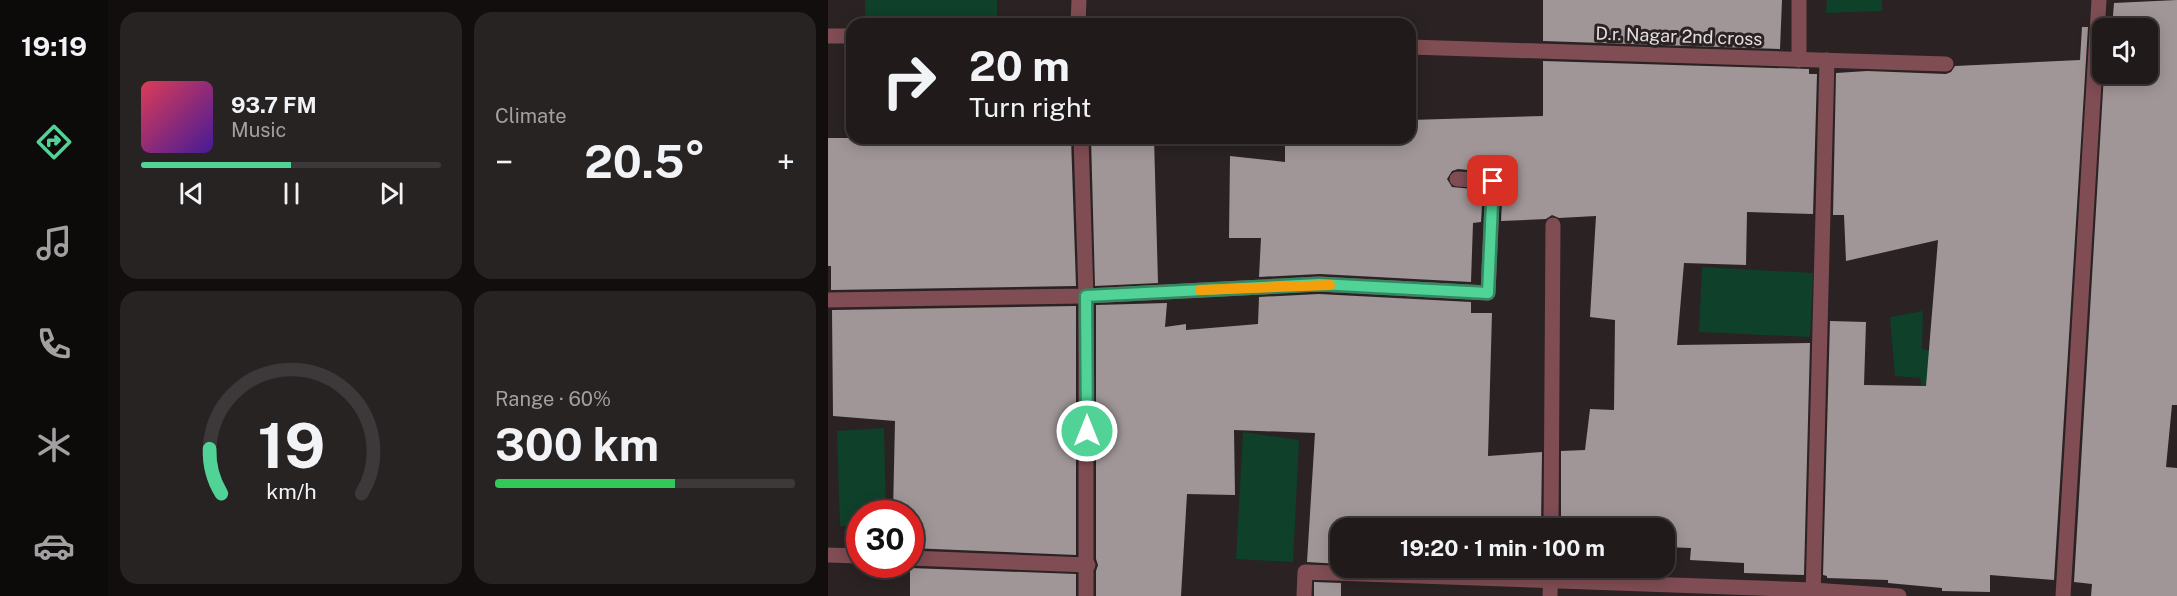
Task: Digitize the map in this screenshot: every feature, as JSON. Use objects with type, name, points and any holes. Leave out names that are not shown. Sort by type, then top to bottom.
[{"type":"street","points":[[1078,18],[1079,0]]},
{"type":"street","points":[[1799,0],[1799,60]]},
{"type":"street","points":[[2062,596],[2099,0]]},
{"type":"street","points":[[828,36],[846,36]]},
{"type":"street","name":"D.r. Nagar 2nd cross","points":[[1416,47],[1946,64]]},
{"type":"street","points":[[1813,593],[1827,60]]},
{"type":"street","points":[[1080,144],[1086,296],[1088,565],[1086,596]]},
{"type":"street","points":[[828,300],[1086,296],[1319,284],[1488,293],[1493,181],[1456,179]]},
{"type":"street","points":[[1551,518],[1553,225]]},
{"type":"street","points":[[828,555],[846,556]]},
{"type":"street","points":[[924,559],[1088,565]]},
{"type":"street","points":[[1304,596],[1305,572],[1899,596]]},
{"type":"green space","points":[[865,0],[997,0],[997,18],[865,18]]},
{"type":"green space","points":[[1827,0],[1882,0],[1882,11],[1826,13]]},
{"type":"green space","points":[[1702,267],[1813,273],[1810,337],[1699,332]]},
{"type":"green space","points":[[1923,311],[1922,349],[1941,353],[1924,397],[1920,378],[1895,376],[1890,317]]},
{"type":"green space","points":[[884,428],[886,500],[846,500],[846,526],[840,526],[837,431]]},
{"type":"green space","points":[[1243,432],[1299,440],[1293,562],[1236,559]]},
{"type":"building","points":[[1543,0],[1782,0],[1780,49],[1543,41]]},
{"type":"building","points":[[2177,0],[2177,405],[2172,405],[2166,467],[2177,468],[2177,596],[2091,596],[2092,584],[2074,582],[2103,84],[2158,84],[2158,18],[2113,18],[2114,3]]},
{"type":"building","points":[[2082,27],[2088,27],[2054,580],[1990,575],[1990,592],[1942,591],[1942,588],[1888,583],[1888,580],[1827,578],[1823,575],[1830,321],[1866,322],[1864,385],[1926,386],[1938,240],[1846,261],[1844,215],[1833,215],[1836,73],[1867,71],[1946,74],[1951,72],[1955,66],[2080,60]]},
{"type":"building","points":[[1543,61],[1809,69],[1809,74],[1817,74],[1813,214],[1747,212],[1746,265],[1684,263],[1677,345],[1810,343],[1804,575],[1744,573],[1744,563],[1690,560],[1691,548],[1675,547],[1675,518],[1561,518],[1561,451],[1585,450],[1590,409],[1614,410],[1615,320],[1590,317],[1596,216],[1559,218],[1552,215],[1546,219],[1501,221],[1503,181],[1499,173],[1458,169],[1452,171],[1447,179],[1452,187],[1483,190],[1481,222],[1473,223],[1471,282],[1320,274],[1259,277],[1261,238],[1229,238],[1230,156],[1285,162],[1285,144],[1416,144],[1416,120],[1543,116]]},
{"type":"building","points":[[828,138],[846,138],[846,144],[1071,144],[1076,286],[831,290],[831,266],[828,266]]},
{"type":"building","points":[[1091,144],[1154,144],[1158,283],[1095,286]]},
{"type":"building","points":[[1319,294],[1471,302],[1471,313],[1492,313],[1488,456],[1542,452],[1541,518],[1330,518],[1330,563],[1307,562],[1315,433],[1234,430],[1235,495],[1187,494],[1181,596],[1096,596],[1098,565],[1096,559],[1096,305],[1167,303],[1165,327],[1186,324],[1186,330],[1258,324],[1259,297]]},
{"type":"building","points":[[1076,306],[1076,555],[924,549],[924,500],[893,500],[895,421],[833,416],[832,310]]},
{"type":"building","points":[[924,569],[1076,574],[1076,596],[910,596],[910,578],[924,578]]},
{"type":"building","points":[[1314,582],[1341,583],[1341,596],[1314,596]]},
{"type":"slow traffic","points":[[1200,290],[1330,285]]},
{"type":"route","points":[[1087,431],[1086,296],[1319,284],[1488,293],[1493,181]]}]
